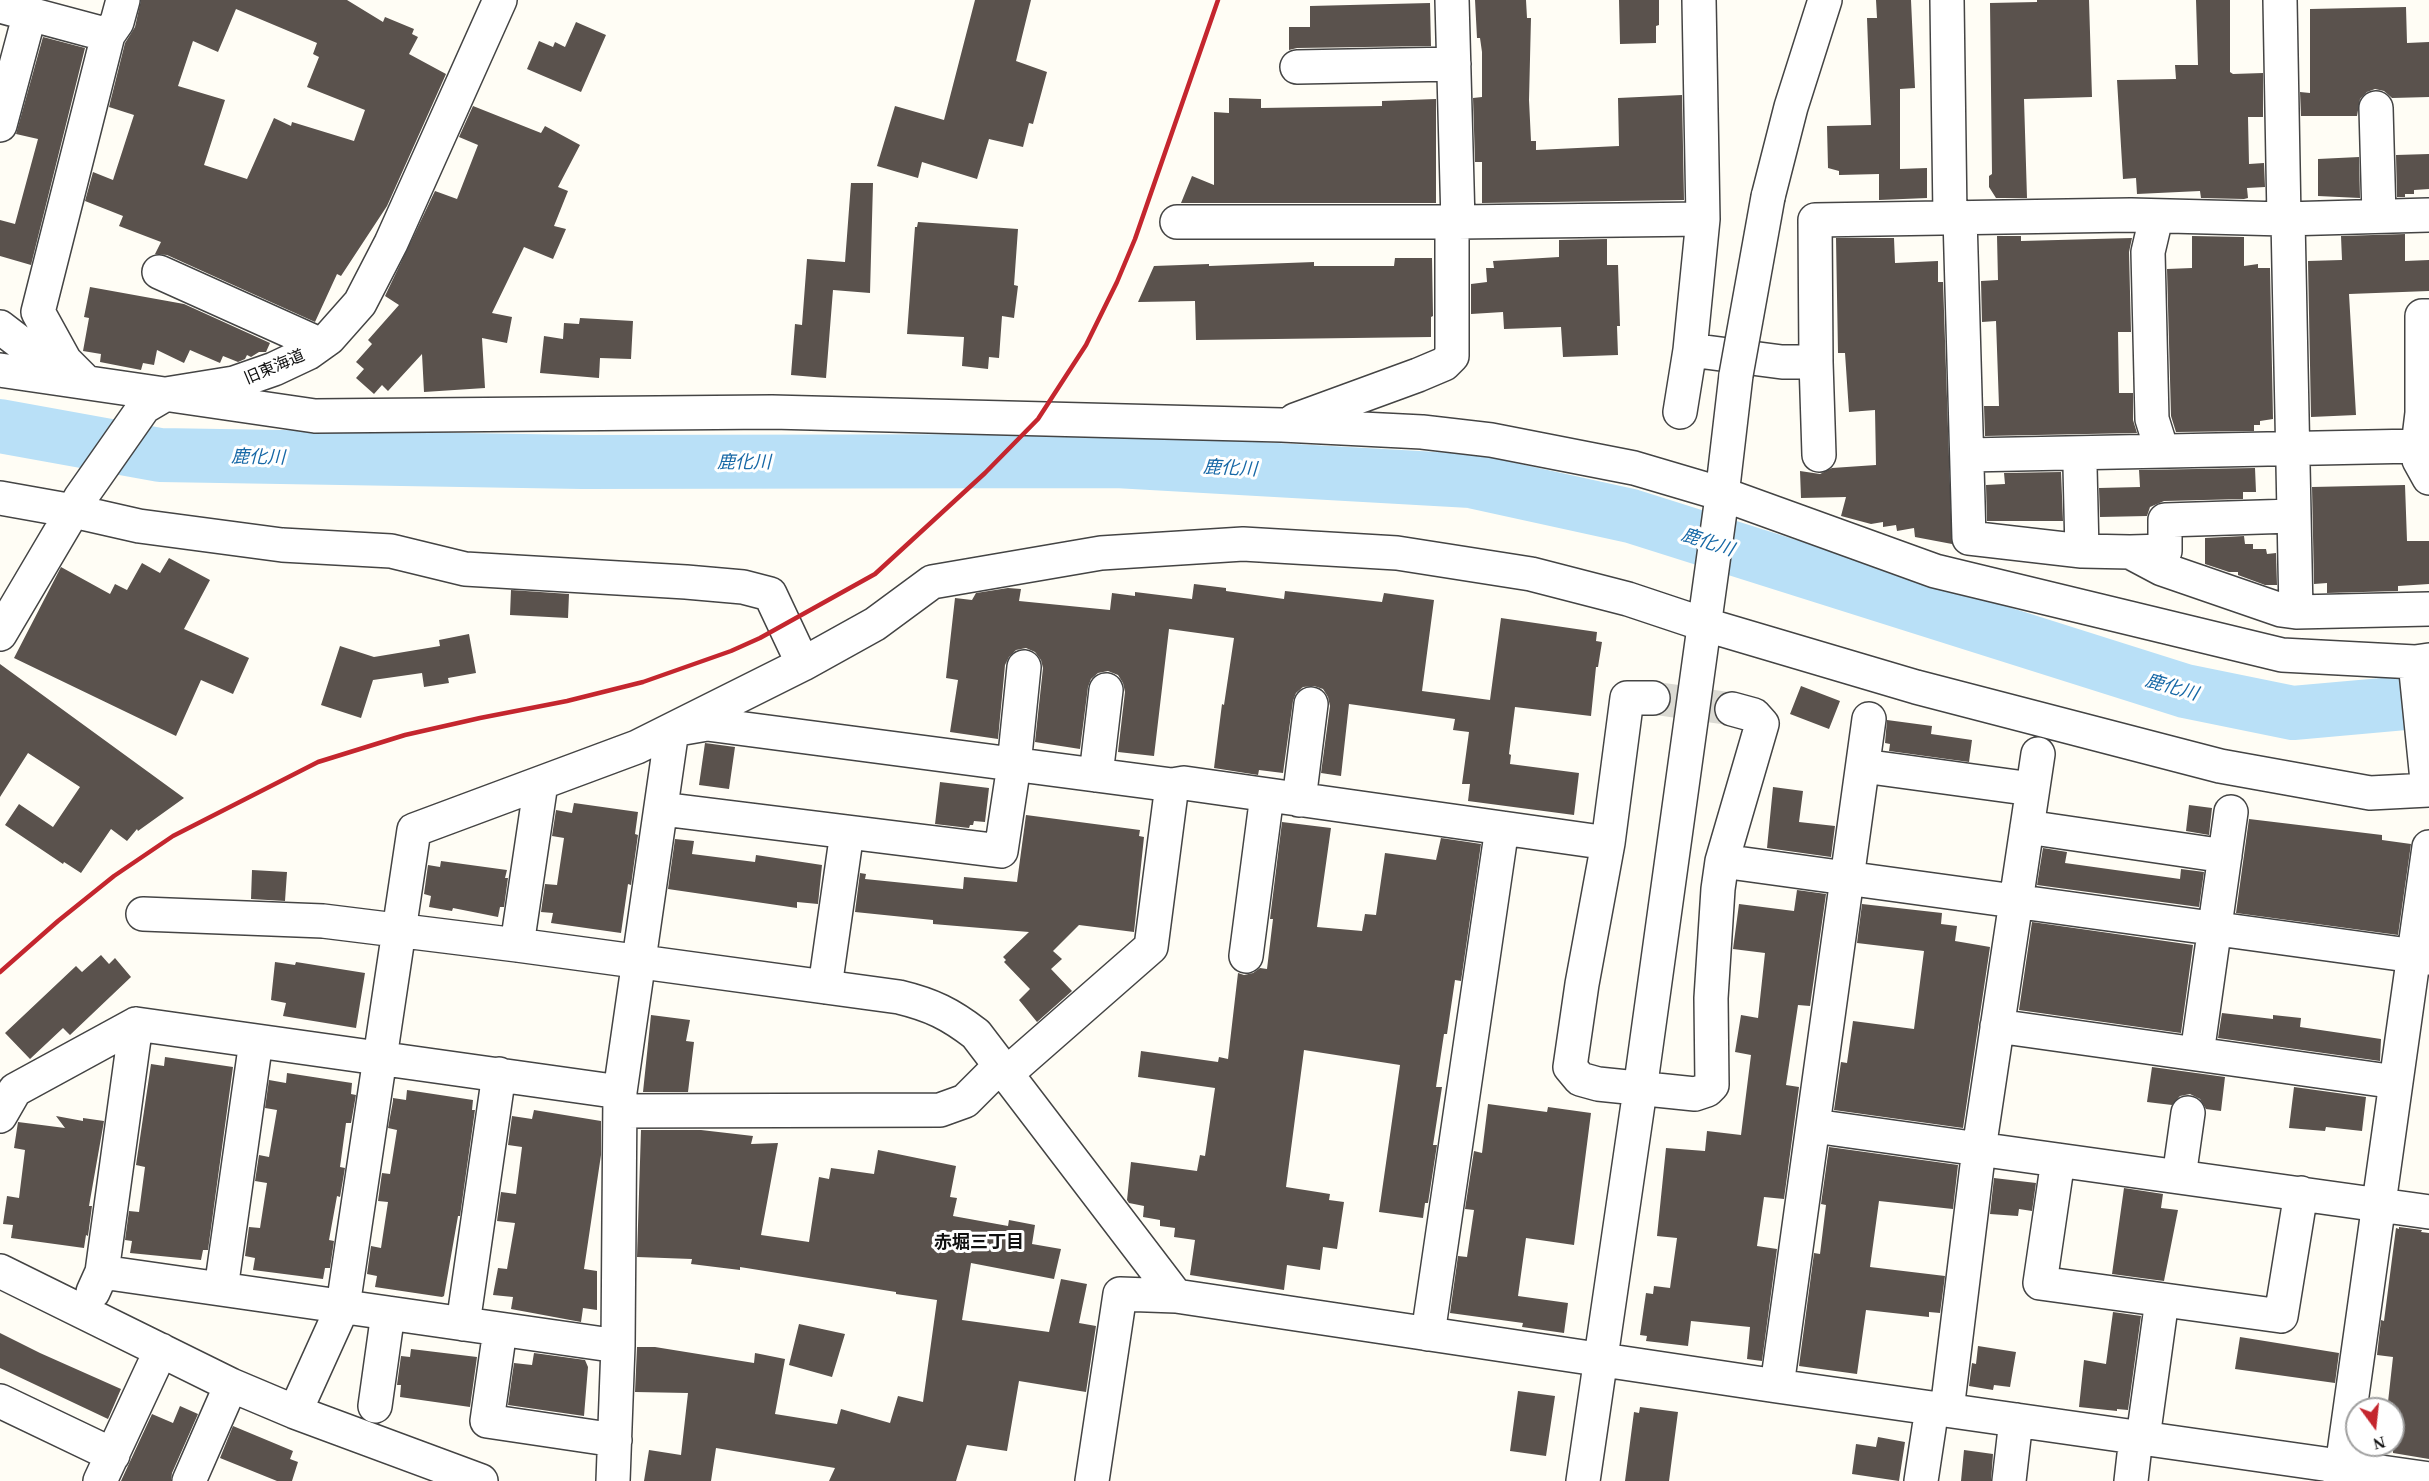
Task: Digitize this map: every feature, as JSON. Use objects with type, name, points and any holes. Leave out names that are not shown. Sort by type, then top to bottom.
[{"type":"street","points":[[75,381],[38,312],[108,35],[117,22],[123,0]]},
{"type":"street","name":"旧東海道","points":[[155,401],[234,383],[274,369],[308,353],[329,338],[360,303],[391,243],[500,0]]},
{"type":"street","points":[[1282,425],[1418,375],[1444,364],[1452,356],[1455,222],[1452,0]]},
{"type":"street","points":[[1680,412],[1690,350],[1703,219],[1699,0]]},
{"type":"street","points":[[1583,1481],[1640,1090],[1736,375],[1768,197],[1791,107],[1824,0]]},
{"type":"street","points":[[1947,0],[1970,538],[2082,551],[2165,551],[2166,520],[2294,516]]},
{"type":"street","points":[[2280,0],[2296,612]]},
{"type":"street","points":[[0,125],[15,10],[108,35]]},
{"type":"street","points":[[1297,67],[1454,64]]},
{"type":"street","points":[[2376,108],[2379,216]]},
{"type":"street","points":[[1819,455],[1815,220],[2131,215],[2156,218],[2286,219],[2429,215]]},
{"type":"street","points":[[2156,218],[2148,252],[2148,276],[2152,419],[2162,452]]},
{"type":"street","points":[[1178,222],[1703,219]]},
{"type":"street","points":[[159,272],[320,345]]},
{"type":"street","points":[[2429,316],[2422,316],[2422,413],[2418,447],[2419,460],[2429,478]]},
{"type":"street","points":[[0,327],[75,381]]},
{"type":"street","points":[[1690,350],[1782,362],[1816,362]]},
{"type":"street","points":[[0,370],[75,381],[155,401],[315,416],[772,412],[1282,425],[1422,432],[1491,440],[1634,468],[1935,571],[2282,655],[2422,661],[2429,790],[2370,793],[2220,766],[1916,687],[1704,617],[1531,574],[1397,553],[1243,544],[1101,553],[932,582],[875,624],[803,664],[637,747],[414,830],[343,1306],[295,1412]]},
{"type":"street","points":[[0,634],[77,504],[155,401]]},
{"type":"street","points":[[1967,455],[2418,447]]},
{"type":"street","points":[[2080,467],[2082,551]]},
{"type":"street","points":[[0,498],[77,504],[139,526],[282,545],[391,551],[465,569],[743,587],[770,594],[803,664]]},
{"type":"street","points":[[2130,552],[2162,569],[2281,610],[2296,612],[2429,609]]},
{"type":"street","points":[[662,809],[1001,851],[1014,765],[1024,667]]},
{"type":"street","points":[[1096,775],[1106,690]]},
{"type":"street","points":[[1653,698],[1627,698],[1608,843],[1582,984],[1570,1067],[1580,1078],[1598,1084],[1640,1090],[1695,1094],[1707,1090],[1712,1085],[1711,998],[1722,861],[1762,723],[1754,715],[1732,708]]},
{"type":"street","points":[[1299,800],[1311,704]]},
{"type":"street","points":[[1777,1386],[1869,719]]},
{"type":"street","points":[[672,730],[707,724],[1172,785],[1184,783],[1608,843]]},
{"type":"street","points":[[613,1481],[618,1346],[620,1101],[672,730]]},
{"type":"street","points":[[1921,1481],[1940,1409],[2038,754]]},
{"type":"street","points":[[1863,766],[2032,789]]},
{"type":"street","points":[[517,945],[541,783]]},
{"type":"street","points":[[0,1116],[15,1090],[135,1023],[499,1074],[620,1101],[940,1110],[965,1101],[1151,947],[1172,785]]},
{"type":"street","points":[[1246,956],[1267,795]]},
{"type":"street","points":[[2197,1054],[2231,812]]},
{"type":"street","points":[[2027,826],[2225,856]]},
{"type":"street","points":[[1428,1334],[1502,828]]},
{"type":"street","points":[[825,987],[847,832]]},
{"type":"street","points":[[2341,1474],[2396,1082],[2421,957],[2429,847]]},
{"type":"street","points":[[1722,861],[2421,957]]},
{"type":"street","points":[[143,914],[323,921],[517,945],[899,997],[951,1014],[976,1034],[1176,1296]]},
{"type":"street","points":[[84,1312],[102,1272],[135,1023]]},
{"type":"street","points":[[1997,1026],[2396,1082]]},
{"type":"street","points":[[221,1289],[256,1041]]},
{"type":"street","points":[[463,1323],[499,1074]]},
{"type":"street","points":[[2179,1177],[2188,1113]]},
{"type":"street","points":[[1814,1126],[2429,1212]]},
{"type":"street","points":[[2058,1160],[2040,1283],[2162,1300],[2281,1316],[2301,1193]]},
{"type":"street","points":[[0,1271],[231,1385],[463,1478]]},
{"type":"street","points":[[102,1272],[618,1346]]},
{"type":"street","points":[[1092,1481],[1120,1294],[1176,1296],[1777,1386],[2140,1437],[2341,1474],[2429,1479]]},
{"type":"street","points":[[2131,1481],[2162,1300]]},
{"type":"street","points":[[375,1406],[388,1313]]},
{"type":"street","points":[[500,1330],[487,1421],[615,1440]]},
{"type":"street","points":[[0,1401],[107,1468],[161,1350]]},
{"type":"street","points":[[189,1481],[231,1385]]},
{"type":"street","points":[[2009,1481],[2016,1420]]},
{"type":"building","points":[[141,0],[347,0],[383,22],[385,17],[414,29],[412,34],[418,37],[409,54],[446,74],[387,206],[341,276],[337,274],[315,322],[167,255],[155,254],[161,242],[119,226],[123,216],[85,201],[93,172],[113,180],[134,115],[109,107],[125,43],[135,27]],"holes":[[[236,9],[317,43],[313,54],[319,57],[307,87],[365,110],[354,141],[292,122],[291,126],[274,118],[247,179],[204,165],[225,100],[178,86],[193,41],[218,52]]]},
{"type":"building","points":[[975,0],[1031,0],[1016,61],[1047,72],[1033,124],[1029,123],[1023,147],[989,139],[977,179],[922,162],[918,178],[877,166],[895,106],[944,120]]},
{"type":"building","points":[[1475,0],[1526,0],[1527,18],[1531,18],[1529,100],[1531,141],[1536,141],[1536,150],[1619,146],[1618,98],[1682,95],[1684,200],[1482,203],[1482,162],[1475,162],[1473,98],[1482,97],[1482,52],[1480,38],[1477,38]]},
{"type":"building","points":[[1619,0],[1659,0],[1656,43],[1620,44]]},
{"type":"building","points":[[1876,0],[1911,0],[1915,88],[1900,89],[1900,169],[1927,168],[1927,198],[1879,200],[1879,174],[1839,175],[1839,171],[1828,168],[1827,126],[1871,125],[1867,18],[1877,18]]},
{"type":"building","points":[[2037,0],[2089,0],[2092,97],[2024,99],[2027,198],[1996,198],[1989,187],[1989,176],[1992,174],[1990,3],[2037,2]]},
{"type":"building","points":[[2196,0],[2230,0],[2230,72],[2233,74],[2263,73],[2263,117],[2248,117],[2249,164],[2264,163],[2265,187],[2247,188],[2248,198],[2201,198],[2200,191],[2137,194],[2136,178],[2123,179],[2117,80],[2176,79],[2175,65],[2198,65]]},
{"type":"building","points":[[1430,3],[1431,46],[1289,50],[1289,27],[1310,27],[1310,6]]},
{"type":"building","points":[[2406,7],[2407,43],[2429,42],[2429,97],[2392,98],[2384,91],[2375,89],[2367,92],[2360,99],[2357,116],[2301,116],[2300,92],[2310,93],[2310,9]]},
{"type":"building","points":[[576,22],[606,35],[581,92],[527,69],[539,41],[553,47],[555,42],[565,47]]},
{"type":"building","points":[[43,37],[85,48],[31,265],[0,256],[0,220],[15,224],[38,139],[16,134]]},
{"type":"building","points":[[1229,98],[1261,99],[1261,108],[1382,106],[1382,101],[1436,99],[1436,203],[1181,203],[1192,176],[1214,185],[1214,112],[1229,113]]},
{"type":"building","points":[[473,106],[541,133],[545,126],[580,145],[558,187],[568,191],[554,226],[566,229],[553,259],[524,247],[492,313],[512,317],[507,343],[482,338],[485,388],[424,392],[422,354],[388,391],[382,385],[374,394],[356,378],[364,369],[356,362],[372,344],[368,340],[399,305],[385,296],[435,191],[457,199],[478,145],[459,137]]},
{"type":"building","points":[[2429,154],[2429,189],[2414,190],[2414,194],[2397,197],[2396,155]]},
{"type":"building","points":[[2359,157],[2360,198],[2318,196],[2318,159]]},
{"type":"building","points":[[851,183],[873,183],[870,293],[833,290],[826,378],[791,375],[795,324],[802,325],[807,259],[845,262]]},
{"type":"building","points":[[918,222],[1018,229],[1014,285],[1018,286],[1014,318],[1002,316],[999,358],[989,357],[988,369],[962,366],[964,337],[907,334],[915,227]]},
{"type":"building","points":[[2405,234],[2405,261],[2429,260],[2429,291],[2349,294],[2356,415],[2311,417],[2308,261],[2342,260],[2341,236]]},
{"type":"building","points":[[1997,236],[2021,236],[2021,241],[2132,238],[2129,252],[2131,332],[2118,332],[2119,393],[2133,393],[2133,420],[2137,433],[1985,436],[1984,406],[1999,406],[1996,321],[1982,322],[1981,281],[1998,280]]},
{"type":"building","points":[[2192,236],[2244,237],[2244,266],[2258,264],[2258,268],[2270,268],[2273,419],[2260,421],[2260,425],[2254,425],[2254,431],[2176,432],[2171,416],[2167,269],[2192,268]]},
{"type":"building","points":[[1836,238],[1894,238],[1895,263],[1938,261],[1938,282],[1943,282],[1952,544],[1915,537],[1914,528],[1897,531],[1896,525],[1883,527],[1883,522],[1871,524],[1841,516],[1846,497],[1801,498],[1800,471],[1820,474],[1832,468],[1876,465],[1875,410],[1849,412],[1845,353],[1838,353]]},
{"type":"building","points":[[1607,239],[1607,265],[1618,265],[1620,326],[1617,326],[1618,355],[1563,357],[1561,327],[1504,329],[1503,312],[1471,314],[1471,284],[1487,282],[1486,268],[1494,268],[1493,261],[1559,257],[1559,240]]},
{"type":"building","points":[[1395,258],[1432,258],[1431,337],[1196,340],[1195,301],[1138,302],[1154,266],[1314,262],[1314,266],[1394,266]]},
{"type":"building","points":[[90,287],[184,304],[270,343],[266,352],[259,352],[251,357],[247,355],[245,359],[238,362],[223,356],[220,363],[190,350],[184,363],[157,350],[154,365],[143,363],[141,370],[100,362],[101,354],[83,351],[89,318],[84,317]]},
{"type":"building","points":[[580,318],[633,321],[631,359],[600,358],[599,378],[540,373],[544,336],[563,339],[564,323],[579,324]]},
{"type":"building","points":[[2255,468],[2256,492],[2243,492],[2243,499],[2164,501],[2150,507],[2147,516],[2100,517],[2099,488],[2140,487],[2139,470]]},
{"type":"building","points":[[2061,472],[2063,521],[1987,521],[1986,485],[2005,484],[2004,473]]},
{"type":"building","points":[[2405,485],[2407,541],[2429,541],[2429,584],[2398,586],[2398,591],[2327,593],[2327,583],[2314,584],[2312,487]]},
{"type":"building","points":[[2244,536],[2245,544],[2253,544],[2253,549],[2266,549],[2267,554],[2276,553],[2277,585],[2265,585],[2238,575],[2238,572],[2229,572],[2205,564],[2205,538]]},
{"type":"building","points":[[169,558],[210,580],[184,629],[249,658],[233,694],[201,680],[176,736],[14,658],[61,567],[110,594],[115,584],[127,590],[142,563],[160,573]]},
{"type":"building","points":[[1194,584],[1284,599],[1285,591],[1382,602],[1384,593],[1434,600],[1422,691],[1490,700],[1501,618],[1597,632],[1596,641],[1602,642],[1598,667],[1596,667],[1591,716],[1515,707],[1509,754],[1511,755],[1510,764],[1579,773],[1574,815],[1468,801],[1470,784],[1462,784],[1469,732],[1453,730],[1455,719],[1349,704],[1341,776],[1321,773],[1330,706],[1323,689],[1314,686],[1303,687],[1296,693],[1293,701],[1283,773],[1259,770],[1258,775],[1214,768],[1222,704],[1224,705],[1234,638],[1169,629],[1154,756],[1118,752],[1125,692],[1118,675],[1108,671],[1098,673],[1091,679],[1088,687],[1080,749],[1035,742],[1043,668],[1035,652],[1026,648],[1016,650],[1005,665],[998,739],[950,732],[958,680],[946,678],[955,598],[972,600],[976,593],[1008,588],[1021,589],[1019,601],[1110,610],[1112,593],[1135,596],[1135,592],[1192,599]]},
{"type":"building","points":[[511,590],[569,594],[568,618],[510,615]]},
{"type":"building","points":[[469,634],[476,673],[448,678],[449,683],[424,687],[422,673],[373,680],[361,718],[321,705],[340,646],[374,657],[440,646],[439,640]]},
{"type":"building","points":[[0,664],[184,798],[138,831],[137,829],[127,841],[111,829],[81,873],[64,862],[63,864],[5,825],[19,804],[53,827],[80,787],[28,753],[0,797]]},
{"type":"building","points":[[1801,686],[1840,701],[1829,729],[1790,714]]},
{"type":"building","points":[[1887,720],[1932,726],[1931,734],[1972,740],[1969,762],[1889,751],[1890,744],[1885,743]]},
{"type":"building","points":[[705,743],[735,747],[729,789],[699,785]]},
{"type":"building","points":[[940,782],[989,788],[985,822],[974,821],[969,828],[935,824]]},
{"type":"building","points":[[1773,787],[1803,791],[1799,822],[1835,826],[1831,857],[1767,848]]},
{"type":"building","points":[[574,803],[638,812],[635,834],[638,835],[631,885],[628,884],[621,933],[551,923],[553,913],[541,912],[545,884],[557,885],[564,838],[552,836],[556,810],[572,813]]},
{"type":"building","points":[[2189,805],[2212,808],[2209,835],[2186,831]]},
{"type":"building","points":[[1026,815],[1140,830],[1139,836],[1144,837],[1134,932],[1079,925],[1053,951],[1062,959],[1051,969],[1072,991],[1037,1022],[1019,1000],[1030,989],[1004,962],[1006,960],[1003,957],[1029,932],[933,924],[933,920],[855,912],[860,873],[866,874],[865,879],[963,889],[964,877],[1017,882]]},
{"type":"building","points":[[2249,819],[2382,835],[2382,840],[2411,844],[2398,935],[2236,913]]},
{"type":"building","points":[[1282,822],[1331,828],[1317,927],[1362,931],[1365,914],[1376,915],[1385,853],[1436,860],[1441,838],[1481,844],[1461,981],[1455,980],[1447,1034],[1444,1034],[1436,1087],[1442,1087],[1433,1145],[1437,1145],[1428,1203],[1425,1203],[1423,1218],[1379,1212],[1400,1065],[1304,1050],[1286,1187],[1330,1194],[1329,1200],[1344,1202],[1337,1249],[1323,1247],[1320,1270],[1287,1265],[1284,1290],[1190,1275],[1195,1240],[1174,1237],[1175,1228],[1160,1226],[1160,1220],[1143,1217],[1144,1206],[1129,1203],[1127,1200],[1131,1162],[1197,1171],[1200,1155],[1205,1156],[1215,1088],[1138,1077],[1141,1051],[1218,1062],[1219,1057],[1228,1059],[1238,973],[1244,975],[1260,968],[1267,969],[1273,919],[1270,919]]},
{"type":"building","points":[[675,839],[694,841],[692,854],[755,862],[756,855],[822,865],[818,904],[797,902],[797,908],[668,889]]},
{"type":"building","points":[[2043,848],[2067,852],[2065,863],[2180,879],[2181,869],[2204,872],[2199,907],[2037,885]]},
{"type":"building","points":[[441,861],[507,870],[504,907],[500,907],[498,917],[453,908],[452,911],[429,907],[431,896],[424,894],[428,865],[440,867]]},
{"type":"building","points":[[252,870],[287,872],[285,901],[251,899]]},
{"type":"building","points":[[1797,890],[1826,894],[1810,1006],[1798,1005],[1786,1085],[1799,1087],[1784,1199],[1764,1197],[1757,1246],[1777,1249],[1762,1361],[1747,1359],[1750,1327],[1691,1321],[1688,1346],[1646,1341],[1647,1336],[1640,1335],[1646,1293],[1653,1294],[1654,1286],[1670,1288],[1677,1238],[1657,1236],[1666,1148],[1705,1151],[1707,1131],[1741,1135],[1751,1055],[1735,1052],[1741,1015],[1758,1018],[1765,953],[1733,949],[1739,904],[1794,911]]},
{"type":"building","points":[[1862,904],[1942,913],[1941,924],[1957,926],[1955,941],[1990,947],[1963,1128],[1834,1110],[1841,1062],[1847,1063],[1853,1021],[1914,1029],[1924,951],[1857,943]]},
{"type":"building","points":[[2032,922],[2193,945],[2181,1033],[2019,1010]]},
{"type":"building","points":[[101,955],[109,964],[115,958],[131,977],[70,1035],[63,1028],[30,1059],[5,1033],[76,966],[82,972]]},
{"type":"building","points":[[275,962],[295,965],[296,962],[365,973],[356,1028],[283,1016],[286,1003],[271,1000]]},
{"type":"building","points":[[2222,1013],[2273,1019],[2273,1015],[2301,1018],[2300,1027],[2381,1039],[2380,1061],[2218,1038]]},
{"type":"building","points":[[651,1015],[690,1020],[686,1041],[694,1042],[688,1092],[643,1092]]},
{"type":"building","points":[[165,1057],[233,1067],[208,1250],[203,1250],[201,1260],[130,1253],[132,1241],[125,1240],[129,1211],[139,1212],[145,1167],[136,1165],[151,1064],[164,1066]]},
{"type":"building","points":[[2152,1067],[2225,1077],[2221,1111],[2206,1109],[2200,1099],[2190,1094],[2180,1096],[2172,1105],[2147,1102]]},
{"type":"building","points":[[287,1073],[352,1083],[351,1094],[356,1095],[351,1123],[346,1123],[340,1167],[345,1168],[329,1240],[334,1241],[330,1268],[325,1268],[323,1279],[253,1270],[255,1258],[245,1256],[249,1227],[260,1228],[267,1183],[255,1181],[259,1155],[269,1157],[277,1110],[265,1108],[269,1080],[286,1083]]},
{"type":"building","points":[[2294,1087],[2366,1097],[2362,1131],[2326,1127],[2325,1131],[2289,1128]]},
{"type":"building","points":[[407,1090],[473,1100],[472,1110],[475,1110],[460,1216],[458,1216],[442,1297],[375,1287],[377,1276],[367,1274],[371,1246],[381,1248],[388,1202],[378,1201],[382,1173],[390,1174],[397,1130],[388,1128],[393,1098],[406,1100]]},
{"type":"building","points":[[1488,1104],[1547,1112],[1548,1107],[1591,1113],[1574,1245],[1526,1238],[1518,1296],[1568,1303],[1564,1333],[1522,1327],[1523,1323],[1450,1313],[1458,1256],[1467,1257],[1474,1210],[1465,1209],[1474,1151],[1482,1153]]},
{"type":"building","points":[[534,1110],[601,1121],[601,1155],[584,1269],[597,1271],[597,1310],[583,1308],[581,1322],[511,1309],[513,1297],[493,1295],[498,1268],[507,1269],[515,1223],[497,1221],[501,1192],[516,1194],[522,1147],[508,1145],[512,1116],[532,1119]]},
{"type":"building","points":[[56,1116],[83,1121],[83,1118],[104,1121],[89,1206],[92,1206],[88,1236],[86,1235],[84,1248],[11,1238],[13,1225],[3,1224],[7,1196],[19,1198],[25,1150],[14,1148],[18,1122],[65,1128]]},
{"type":"building","points":[[641,1130],[701,1130],[753,1136],[751,1144],[778,1143],[761,1235],[809,1242],[819,1177],[829,1179],[831,1168],[874,1174],[878,1150],[956,1166],[950,1197],[957,1198],[953,1216],[1008,1226],[1009,1220],[1035,1225],[1032,1244],[1061,1249],[1054,1279],[971,1263],[962,1320],[1049,1332],[1061,1279],[1087,1284],[1079,1323],[1096,1326],[1086,1392],[1019,1381],[1007,1451],[967,1445],[956,1481],[829,1481],[835,1468],[716,1448],[711,1481],[644,1481],[649,1450],[681,1455],[688,1393],[635,1392],[637,1347],[655,1347],[754,1363],[755,1353],[785,1359],[775,1414],[837,1424],[841,1409],[890,1423],[898,1396],[923,1402],[937,1300],[740,1267],[740,1270],[691,1264],[692,1259],[637,1257]]},
{"type":"building","points":[[1829,1147],[1958,1165],[1953,1209],[1879,1201],[1870,1267],[1945,1276],[1940,1313],[1929,1312],[1929,1317],[1866,1310],[1857,1374],[1799,1366],[1814,1253],[1820,1254],[1826,1205],[1821,1204]]},
{"type":"building","points":[[1994,1178],[2036,1183],[2032,1211],[2019,1209],[2018,1216],[1990,1214]]},
{"type":"building","points":[[2124,1188],[2163,1194],[2161,1208],[2178,1210],[2164,1281],[2112,1274]]},
{"type":"building","points":[[2399,1227],[2422,1230],[2421,1232],[2429,1233],[2429,1459],[2405,1455],[2405,1397],[2389,1397],[2393,1357],[2377,1355],[2381,1320],[2384,1321],[2396,1228],[2399,1229]]},
{"type":"building","points":[[2113,1312],[2141,1316],[2128,1410],[2079,1407],[2084,1360],[2106,1364]]},
{"type":"building","points":[[799,1324],[845,1334],[832,1377],[789,1365]]},
{"type":"building","points":[[0,1333],[121,1389],[108,1419],[0,1368]]},
{"type":"building","points":[[2240,1337],[2339,1353],[2335,1383],[2235,1369]]},
{"type":"building","points":[[1978,1346],[2016,1352],[2010,1387],[1994,1385],[1993,1390],[1969,1386],[1972,1363],[1976,1364]]},
{"type":"building","points":[[411,1349],[477,1357],[470,1407],[400,1397],[401,1385],[397,1385],[401,1356],[410,1357]]},
{"type":"building","points":[[534,1353],[585,1360],[588,1367],[584,1416],[508,1405],[514,1363],[532,1365]]},
{"type":"building","points":[[1518,1391],[1555,1396],[1546,1456],[1510,1451]]},
{"type":"building","points":[[180,1406],[198,1414],[172,1473],[171,1481],[121,1481],[152,1414],[173,1423]]},
{"type":"building","points":[[1640,1407],[1678,1412],[1669,1481],[1625,1481],[1634,1412],[1639,1413]]},
{"type":"building","points":[[233,1426],[293,1451],[290,1459],[298,1462],[292,1481],[277,1481],[220,1458]]},
{"type":"building","points":[[1878,1437],[1905,1442],[1899,1481],[1852,1474],[1856,1444],[1876,1447]]},
{"type":"building","points":[[1964,1450],[1993,1454],[1991,1481],[1961,1481]]},
{"type":"waterway","name":"鹿化川","points":[[0,426],[160,455],[583,462],[1116,461],[1471,481],[1631,516],[2185,691],[2293,713],[2429,701]]},
{"type":"tunnel","points":[[1653,698],[1732,709]]},
{"type":"railway","points":[[0,972],[114,876],[173,836],[318,762],[405,735],[567,701],[643,682],[731,651],[760,638],[875,574],[985,473],[1038,419],[1086,345],[1135,239],[1218,0]]},
{"type":"district","name":"赤堀三丁目","points":[[979,1241]]}]
